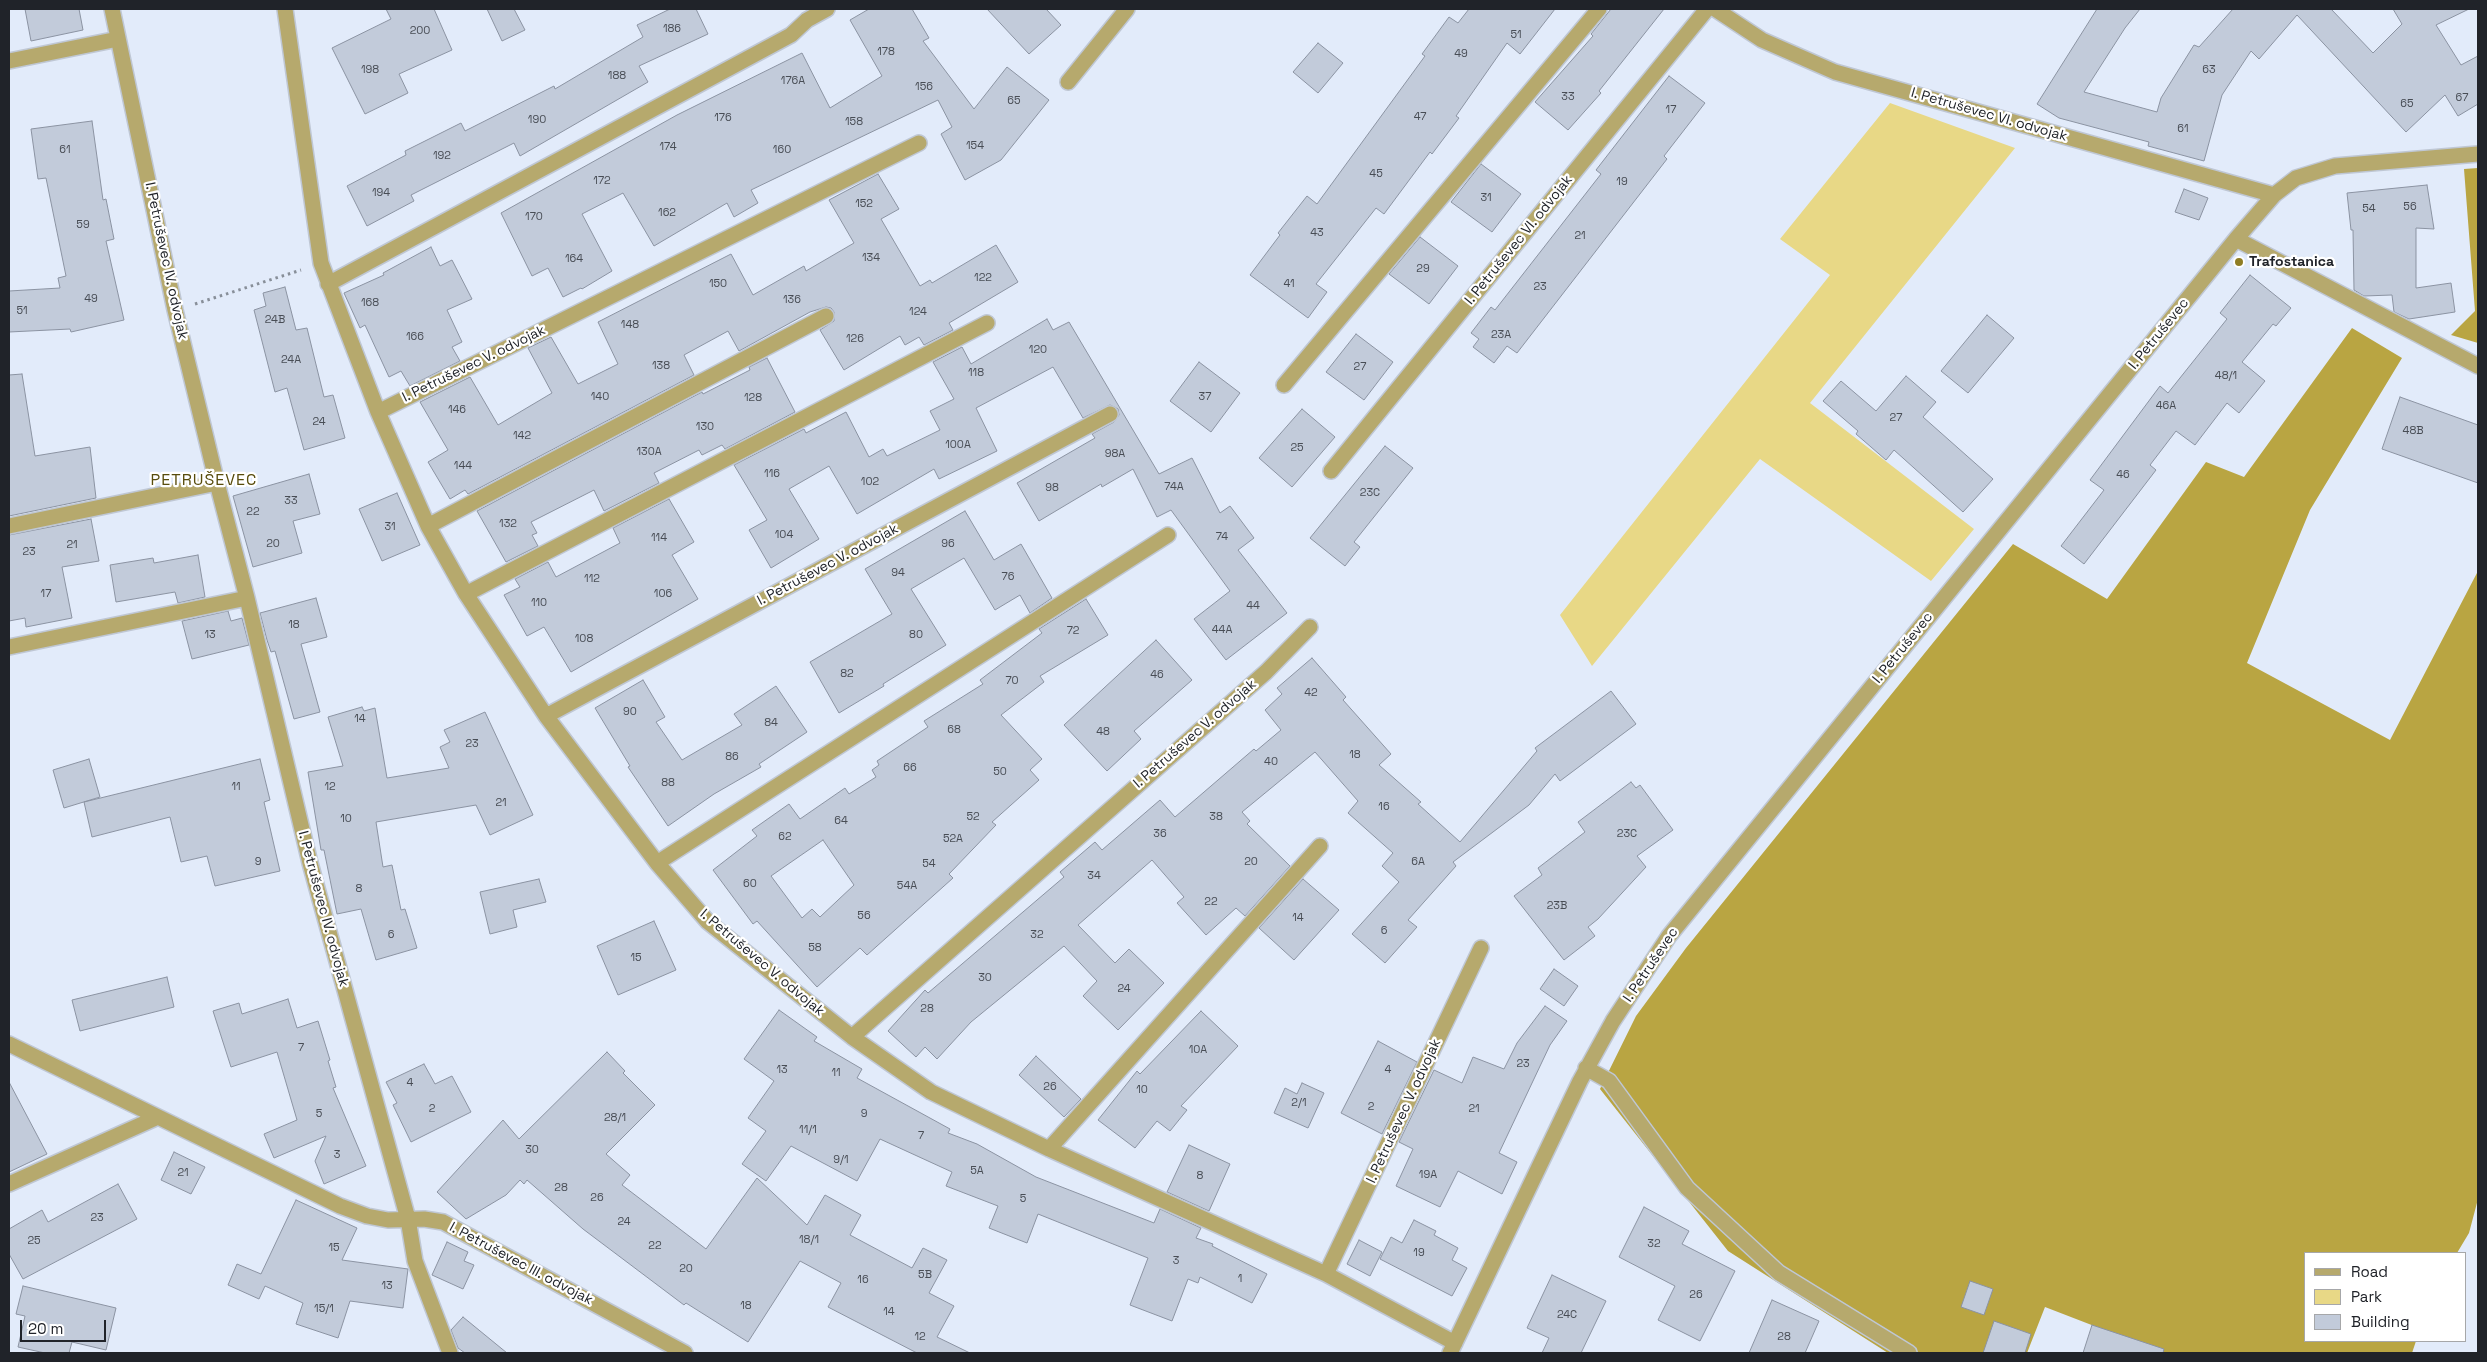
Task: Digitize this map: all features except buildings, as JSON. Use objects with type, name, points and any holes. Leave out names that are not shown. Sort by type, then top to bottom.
[{"type":"street","name":"I. Petruševec IV. odvojak","points":[[112,9],[175,310],[216,483],[247,598],[310,863],[408,1219],[416,1261],[450,1353]]},
{"type":"street","points":[[328,284],[791,35],[807,20],[827,9]]},
{"type":"street","points":[[1068,82],[1128,9]]},
{"type":"street","points":[[1284,386],[1599,9]]},
{"type":"street","name":"I. Petruševec VI. odvojak","points":[[1332,471],[1708,9]]},
{"type":"street","name":"I. Petruševec VI. odvojak","points":[[1715,9],[1762,40],[1835,72],[2274,195]]},
{"type":"street","name":"I. Petruševec V. odvojak","points":[[289,11],[321,264],[378,412],[428,526],[466,594],[546,716],[657,863],[708,922],[852,1037],[931,1092],[1049,1149],[1326,1274],[1452,1348]]},
{"type":"street","points":[[9,61],[118,40]]},
{"type":"street","name":"I. Petruševec V. odvojak","points":[[378,412],[918,143]]},
{"type":"street","name":"I. Petruševec","points":[[1452,1348],[1586,1068],[1613,1021],[1670,936],[2236,239],[2274,195],[2296,178],[2335,166],[2478,154]]},
{"type":"street","points":[[2236,239],[2478,366]]},
{"type":"street","points":[[428,526],[826,316]]},
{"type":"street","points":[[466,594],[987,323]]},
{"type":"street","name":"I. Petruševec V. odvojak","points":[[546,716],[1110,414]]},
{"type":"street","points":[[9,526],[216,483]]},
{"type":"street","points":[[657,863],[1168,535]]},
{"type":"street","points":[[9,647],[247,598]]},
{"type":"street","name":"I. Petruševec V. odvojak","points":[[852,1037],[1266,672],[1310,627]]},
{"type":"street","points":[[1049,1149],[1320,846]]},
{"type":"street","name":"I. Petruševec V. odvojak","points":[[1326,1274],[1481,948]]},
{"type":"street","name":"I. Petruševec III. odvojak","points":[[9,1044],[340,1206],[381,1219],[424,1218],[443,1222],[685,1353]]},
{"type":"street","points":[[1586,1068],[1609,1081],[1687,1188],[1779,1273],[1909,1353]]},
{"type":"street","points":[[9,1184],[158,1117]]},
{"type":"path","points":[[175,310],[321,264]]},
{"type":"green space","points":[[1890,103],[2015,148],[1810,403],[1974,529],[1931,581],[1760,459],[1592,666],[1560,615],[1830,275],[1780,239]]},
{"type":"shaded area","points":[[2478,168],[2478,343],[2451,335],[2475,311],[2464,169]]},
{"type":"shaded area","points":[[2352,328],[2402,358],[2310,510],[2247,663],[2390,740],[2478,571],[2478,1199],[2469,1233],[2458,1252],[2304,1252],[2304,1342],[2416,1342],[2412,1353],[2143,1353],[2146,1346],[2045,1307],[2027,1353],[1888,1353],[1728,1251],[1600,1089],[1636,1016],[1686,948],[2013,544],[2107,599],[2206,462],[2244,477]]},
{"type":"place","name":"Trafostanica","points":[[2239,262]]},
{"type":"district","name":"PETRUŠEVEC","points":[[204,481]]}]
